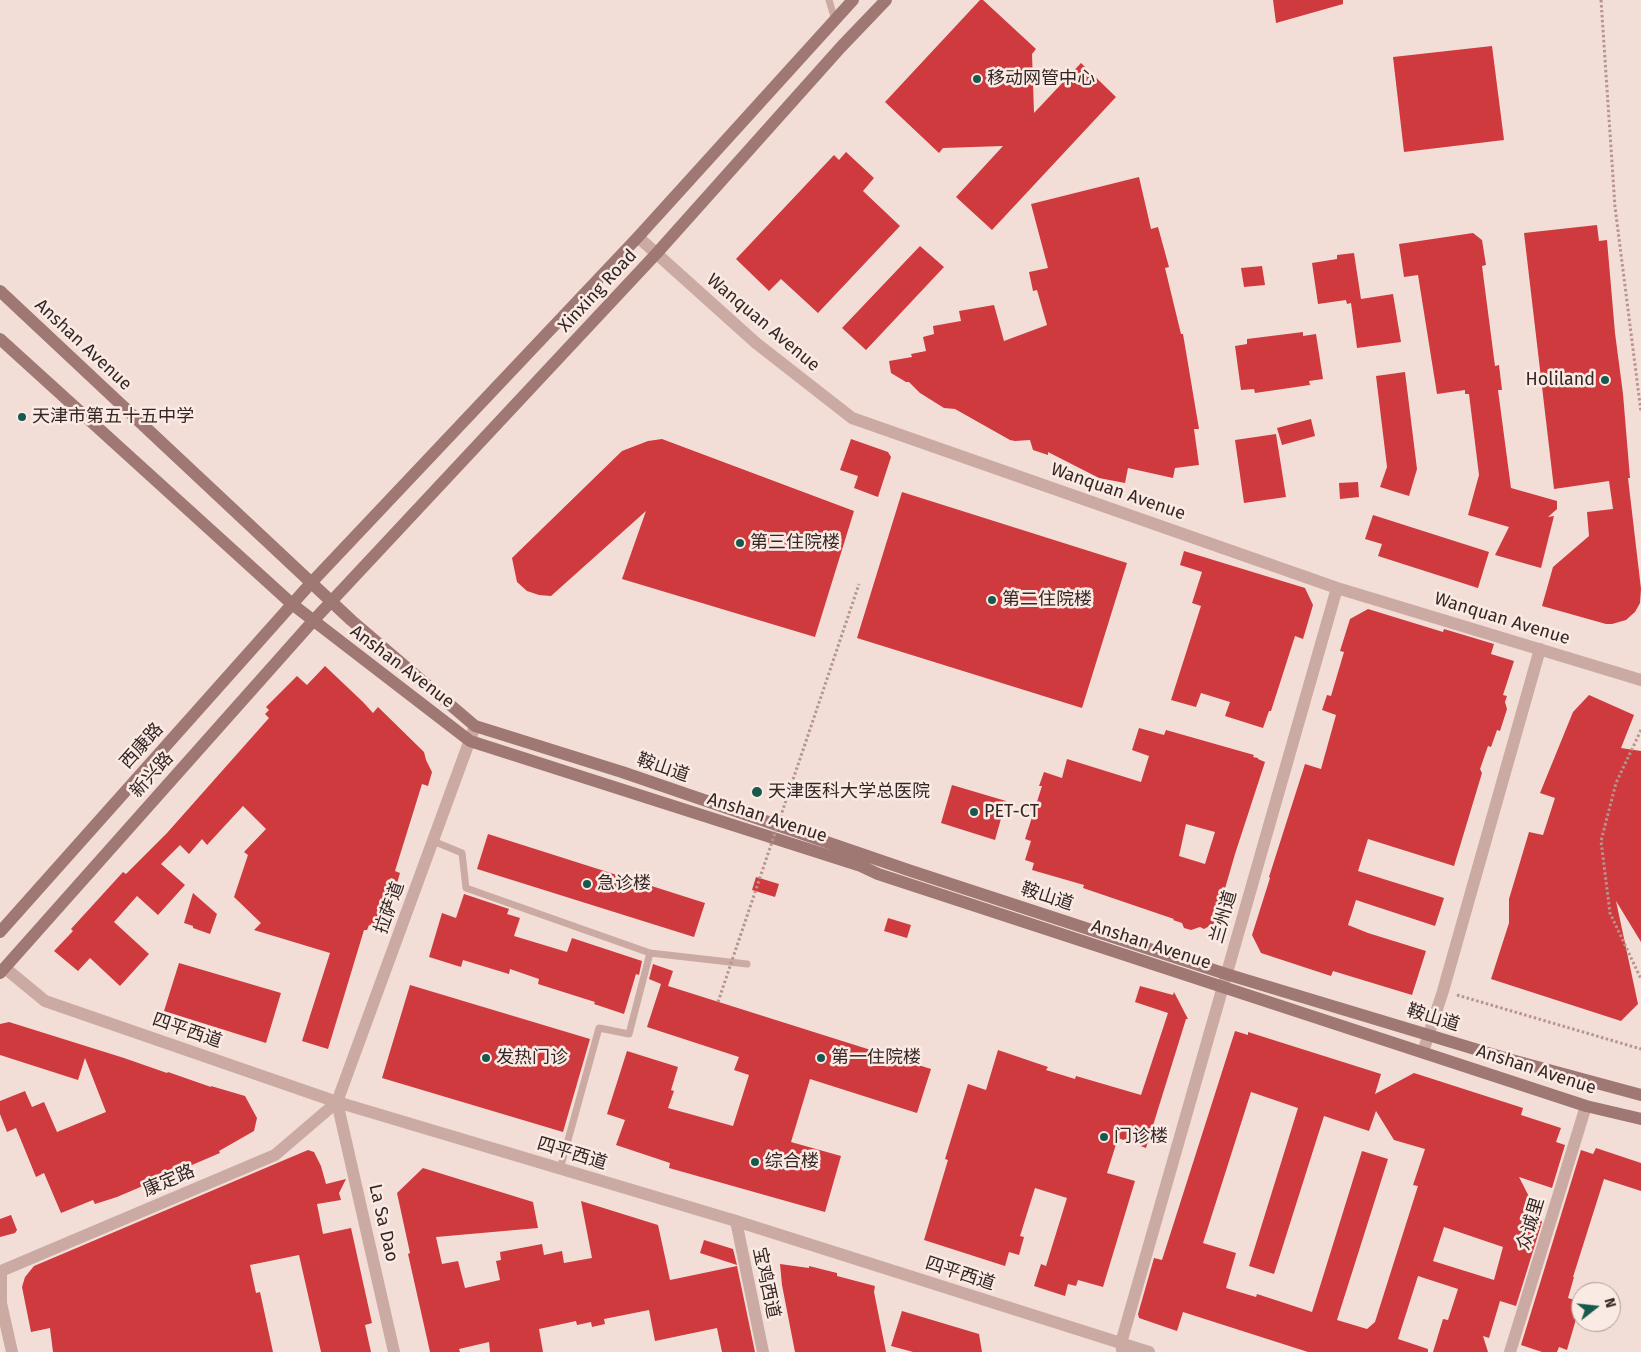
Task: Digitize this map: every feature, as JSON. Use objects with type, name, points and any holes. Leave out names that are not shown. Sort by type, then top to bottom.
[{"type":"main road","name":"西康路","points":[[0,932],[311,582],[638,237],[853,0]]},
{"type":"main road","name":"Xinxing Road","points":[[331,602],[656,254],[841,47],[886,0]]},
{"type":"main road","name":"Anshan Avenue","points":[[0,291],[331,602],[475,726]]},
{"type":"main road","name":"Anshan Avenue","points":[[0,338],[292,604],[470,741],[861,866],[878,874],[1225,981],[1423,1052],[1586,1106],[1641,1119]]},
{"type":"main road","name":"新兴路","points":[[2,968],[331,602]]},
{"type":"main road","name":"鞍山道","points":[[475,726],[622,772],[1225,981],[1429,1035],[1508,1059],[1641,1095]]},
{"type":"street","name":"Wanquan Avenue","points":[[638,237],[756,343],[852,418],[1337,588],[1641,680]]},
{"type":"street","name":"兰州道","points":[[1122,1348],[1337,588]]},
{"type":"street","points":[[1423,1052],[1443,991],[1540,649]]},
{"type":"street","name":"拉萨道","points":[[337,1102],[475,726]]},
{"type":"street","name":"四平西道","points":[[2,968],[45,1001],[337,1102],[736,1221],[1122,1348],[1149,1352]]},
{"type":"street","name":"康定路","points":[[12,1352],[1,1303],[1,1270],[275,1155],[337,1102]]},
{"type":"street","name":"La Sa Dao","points":[[337,1102],[394,1352]]},
{"type":"street","name":"众诚里","points":[[1510,1352],[1586,1106]]},
{"type":"street","name":"宝鸡西道","points":[[736,1221],[763,1352]]},
{"type":"lane","points":[[829,0],[835,20]]},
{"type":"lane","points":[[433,841],[462,853],[466,888],[650,953],[747,964]]},
{"type":"lane","points":[[560,1169],[599,1028],[629,1034],[650,953]]},
{"type":"path","points":[[1601,0],[1615,207],[1641,412]]},
{"type":"path","points":[[718,1002],[859,584]]},
{"type":"path","points":[[1641,730],[1616,783],[1601,841],[1610,913],[1641,979]]},
{"type":"path","points":[[1443,991],[1641,1049]]},
{"type":"building","points":[[980,0],[983,0],[1036,49],[1032,54],[1034,113],[1081,63],[1116,97],[992,230],[956,197],[1003,146],[943,148],[939,153],[885,102]]},
{"type":"building","points":[[1273,0],[1343,0],[1343,4],[1276,23]]},
{"type":"building","points":[[1492,46],[1504,140],[1404,152],[1393,57]]},
{"type":"building","points":[[846,152],[874,178],[863,191],[900,226],[818,313],[781,279],[769,291],[736,259],[834,155],[839,160]]},
{"type":"building","points":[[1139,177],[1151,229],[1158,227],[1169,267],[1165,268],[1181,334],[1183,334],[1199,429],[1194,429],[1199,465],[1175,468],[1173,478],[1128,468],[1125,483],[1099,478],[1048,452],[1048,455],[1033,450],[1030,440],[1010,440],[955,409],[944,408],[920,393],[909,382],[891,373],[889,361],[912,357],[911,354],[926,351],[923,337],[934,334],[933,326],[961,321],[959,311],[994,305],[1004,341],[1047,325],[1037,290],[1033,291],[1029,272],[1048,268],[1031,204]]},
{"type":"building","points":[[1597,225],[1599,241],[1607,240],[1615,333],[1623,394],[1630,478],[1628,478],[1641,589],[1640,603],[1635,612],[1626,620],[1612,624],[1542,606],[1553,567],[1589,536],[1587,512],[1613,509],[1609,481],[1554,489],[1524,233]]},
{"type":"building","points":[[1473,233],[1482,240],[1486,265],[1482,266],[1495,366],[1499,365],[1502,390],[1498,390],[1511,488],[1557,501],[1557,509],[1548,517],[1554,516],[1541,568],[1495,555],[1509,527],[1468,515],[1479,475],[1469,394],[1465,394],[1465,390],[1437,394],[1418,275],[1404,277],[1399,244]]},
{"type":"building","points":[[920,246],[944,267],[866,350],[842,328]]},
{"type":"building","points":[[1354,253],[1361,299],[1393,294],[1401,342],[1357,348],[1351,303],[1347,304],[1346,300],[1318,304],[1312,263],[1337,259],[1337,255]]},
{"type":"building","points":[[1262,266],[1265,285],[1244,287],[1241,268]]},
{"type":"building","points":[[1303,332],[1303,336],[1316,334],[1323,379],[1309,381],[1310,385],[1255,393],[1254,389],[1241,390],[1235,346],[1247,344],[1247,339]]},
{"type":"building","points":[[1405,372],[1417,469],[1409,496],[1380,487],[1387,467],[1376,376]]},
{"type":"building","points":[[1311,419],[1315,436],[1282,445],[1277,428]]},
{"type":"building","points":[[1276,434],[1286,497],[1244,503],[1235,440]]},
{"type":"building","name":"第三住院楼","points":[[662,439],[854,511],[815,637],[622,579],[646,511],[551,596],[527,591],[517,582],[512,558],[622,451],[648,441]]},
{"type":"building","points":[[851,439],[888,452],[891,457],[878,497],[854,488],[858,476],[840,470]]},
{"type":"building","points":[[1358,482],[1359,497],[1340,499],[1339,483]]},
{"type":"building","name":"第二住院楼","points":[[902,492],[1127,563],[1082,708],[857,638]]},
{"type":"building","points":[[1373,515],[1489,552],[1478,588],[1378,556],[1382,544],[1365,539]]},
{"type":"building","points":[[1184,551],[1305,588],[1313,605],[1303,639],[1295,636],[1271,711],[1269,711],[1263,728],[1225,716],[1230,702],[1201,693],[1196,707],[1171,700],[1201,606],[1192,603],[1202,572],[1180,565]]},
{"type":"building","points":[[1368,609],[1443,632],[1444,629],[1494,644],[1491,654],[1514,661],[1503,695],[1507,696],[1505,702],[1507,709],[1500,731],[1497,730],[1491,747],[1488,746],[1480,769],[1482,773],[1454,866],[1368,839],[1358,871],[1444,898],[1435,926],[1356,900],[1348,925],[1426,951],[1412,995],[1333,971],[1331,976],[1261,953],[1252,935],[1305,764],[1321,769],[1336,715],[1322,710],[1327,695],[1331,696],[1344,652],[1340,651],[1350,619]]},
{"type":"building","points":[[325,666],[373,713],[378,707],[424,752],[432,772],[428,786],[422,784],[395,871],[400,873],[392,900],[384,897],[375,927],[369,925],[367,930],[364,930],[328,1049],[302,1041],[330,953],[254,930],[261,923],[234,897],[248,855],[244,852],[266,829],[243,806],[207,845],[202,839],[189,854],[180,845],[161,864],[185,885],[158,915],[137,896],[114,922],[149,954],[120,986],[90,958],[78,971],[54,951],[73,931],[71,929],[123,872],[126,874],[167,833],[269,718],[265,714],[269,710],[266,707],[297,676],[307,685]]},
{"type":"building","points":[[1589,695],[1634,715],[1621,748],[1641,751],[1641,942],[1616,901],[1638,1004],[1621,1021],[1491,979],[1509,923],[1509,899],[1529,832],[1543,835],[1555,798],[1540,793],[1573,712]]},
{"type":"building","points":[[1139,728],[1164,735],[1166,730],[1254,755],[1253,757],[1265,762],[1215,923],[1204,929],[1200,927],[1191,930],[1184,928],[1182,923],[1174,919],[1083,888],[1084,885],[1032,870],[1034,863],[1025,860],[1031,841],[1025,839],[1042,786],[1039,786],[1044,772],[1062,778],[1067,759],[1141,782],[1149,756],[1132,750]],"holes":[[[1186,824],[1215,832],[1205,864],[1179,856]]]},
{"type":"building","name":"PET-CT","points":[[952,785],[1006,801],[995,840],[941,823]]},
{"type":"building","name":"急诊楼","points":[[488,834],[705,903],[694,937],[477,869]]},
{"type":"building","points":[[756,877],[779,884],[775,897],[752,890]]},
{"type":"building","points":[[193,893],[217,914],[210,934],[184,923]]},
{"type":"building","points":[[464,894],[509,909],[507,914],[520,918],[514,936],[567,952],[572,938],[642,961],[639,975],[636,974],[624,1014],[594,1004],[595,1002],[538,984],[539,979],[510,969],[509,974],[463,960],[461,967],[429,957],[442,913],[456,918]]},
{"type":"building","points":[[888,918],[911,925],[907,938],[884,931]]},
{"type":"building","points":[[179,963],[281,993],[266,1043],[164,1011]]},
{"type":"building","points":[[653,964],[673,971],[668,986],[931,1069],[917,1113],[810,1079],[791,1142],[841,1156],[825,1212],[669,1168],[670,1163],[616,1145],[625,1120],[607,1114],[627,1051],[678,1067],[671,1090],[674,1091],[668,1108],[733,1126],[749,1075],[734,1070],[739,1057],[647,1027],[661,984],[649,979]]},
{"type":"building","name":"发热门诊","points":[[410,985],[590,1039],[563,1132],[382,1078]]},
{"type":"building","points":[[1140,986],[1173,995],[1174,992],[1188,1019],[1186,1019],[1146,1148],[1118,1138],[1107,1173],[1135,1181],[1103,1287],[1078,1280],[1076,1286],[1068,1284],[1065,1296],[1034,1286],[1041,1264],[1046,1266],[1067,1198],[1035,1188],[1020,1236],[1024,1237],[1019,1255],[1009,1252],[1005,1266],[924,1240],[948,1160],[945,1159],[968,1084],[986,1090],[998,1050],[1048,1067],[1046,1070],[1075,1079],[1076,1076],[1141,1095],[1168,1013],[1135,1002]]},
{"type":"building","points":[[9,1022],[211,1087],[245,1096],[257,1118],[254,1131],[219,1151],[220,1153],[117,1197],[95,1204],[93,1200],[61,1213],[44,1173],[36,1177],[16,1128],[7,1132],[0,1114],[0,1101],[25,1091],[32,1107],[44,1102],[57,1132],[106,1112],[85,1058],[78,1080],[0,1055],[0,1024]]},
{"type":"building","points":[[1235,1031],[1248,1035],[1248,1032],[1381,1074],[1375,1094],[1414,1073],[1523,1108],[1521,1115],[1561,1128],[1556,1142],[1565,1145],[1552,1188],[1519,1177],[1542,1222],[1516,1306],[1500,1301],[1489,1338],[1483,1336],[1488,1352],[1433,1352],[1443,1319],[1448,1320],[1458,1289],[1418,1276],[1398,1339],[1428,1349],[1428,1352],[1308,1352],[1183,1312],[1177,1331],[1139,1318],[1138,1314],[1154,1258],[1162,1260]],"holes":[[[1251,1092],[1298,1108],[1249,1266],[1274,1274],[1324,1116],[1369,1131],[1376,1111],[1394,1140],[1425,1149],[1413,1185],[1418,1186],[1375,1322],[1367,1329],[1337,1320],[1388,1159],[1362,1151],[1312,1312],[1257,1294],[1256,1297],[1226,1288],[1236,1253],[1203,1243]],[[1444,1227],[1503,1247],[1494,1280],[1433,1261]]]},
{"type":"building","points":[[1596,1148],[1641,1163],[1641,1191],[1604,1179],[1571,1282],[1568,1298],[1571,1299],[1572,1332],[1567,1350],[1559,1347],[1557,1352],[1542,1352],[1521,1345],[1581,1150],[1593,1154]]},
{"type":"building","points":[[308,1150],[314,1152],[321,1166],[326,1184],[346,1179],[339,1193],[341,1200],[317,1204],[323,1234],[351,1228],[372,1323],[365,1325],[371,1352],[321,1352],[299,1255],[250,1265],[256,1293],[260,1292],[273,1352],[53,1352],[50,1328],[31,1332],[22,1287],[25,1277],[34,1266]]},
{"type":"building","points":[[423,1168],[533,1202],[538,1228],[436,1237],[442,1264],[458,1261],[465,1288],[500,1280],[496,1261],[501,1260],[500,1252],[542,1244],[544,1255],[562,1251],[564,1263],[592,1258],[581,1201],[658,1225],[670,1280],[737,1266],[755,1352],[722,1352],[717,1328],[655,1341],[649,1310],[604,1319],[605,1324],[592,1327],[591,1322],[577,1325],[576,1321],[539,1329],[543,1352],[490,1352],[489,1342],[459,1349],[460,1352],[430,1352],[408,1254],[410,1253],[397,1193]]},
{"type":"building","points":[[11,1215],[17,1230],[15,1233],[0,1237],[0,1219]]},
{"type":"building","points":[[704,1240],[733,1249],[737,1265],[700,1253]]},
{"type":"building","points":[[780,1264],[809,1268],[809,1266],[875,1286],[874,1292],[886,1352],[795,1352],[782,1285]]},
{"type":"building","points":[[902,1311],[979,1334],[982,1352],[913,1352],[891,1346]]},
{"type":"place","name":"移动网管中心","points":[[977,79]]},
{"type":"place","name":"Holiland","points":[[1605,380]]},
{"type":"place","name":"天津市第五十五中学","points":[[22,417]]},
{"type":"place","name":"第三住院楼","points":[[740,543]]},
{"type":"place","name":"第二住院楼","points":[[992,600]]},
{"type":"place","name":"天津医科大学总医院","points":[[757,792]]},
{"type":"place","name":"PET-CT","points":[[974,812]]},
{"type":"place","name":"急诊楼","points":[[587,884]]},
{"type":"place","name":"发热门诊","points":[[486,1058]]},
{"type":"place","name":"第一住院楼","points":[[821,1058]]},
{"type":"place","name":"门诊楼","points":[[1104,1137]]},
{"type":"place","name":"综合楼","points":[[755,1162]]}]
